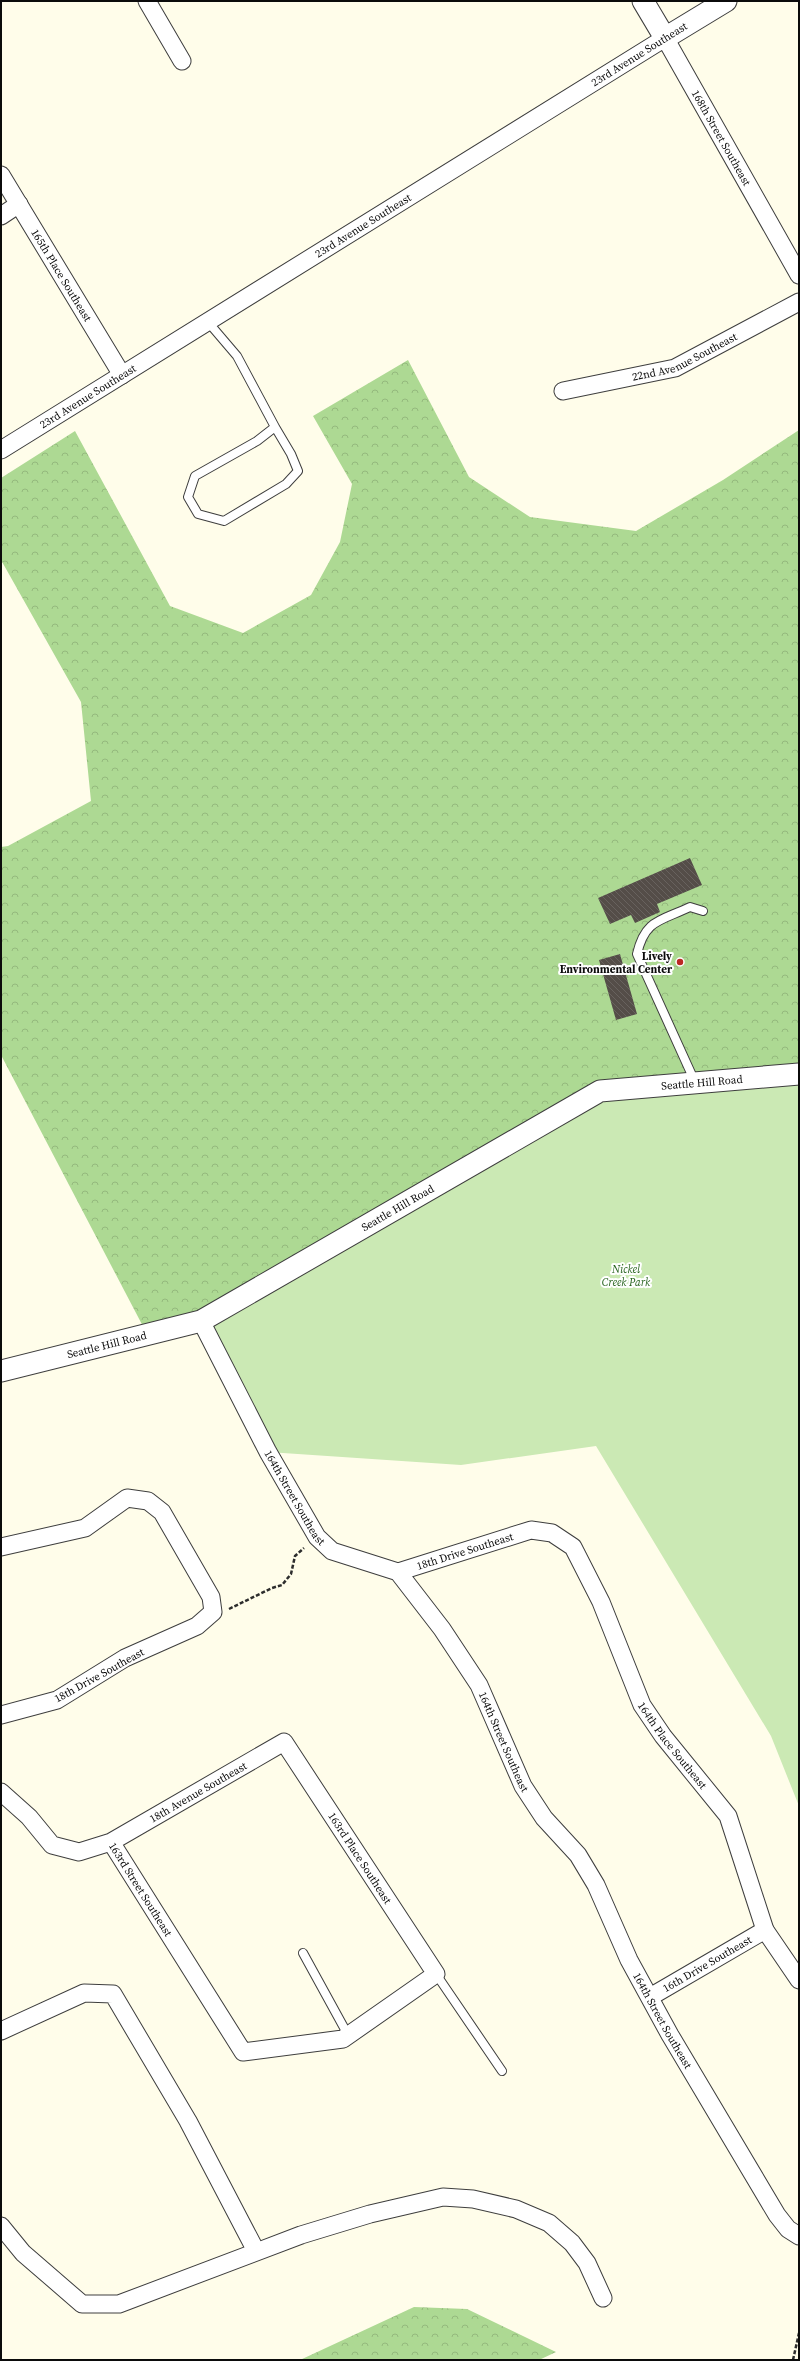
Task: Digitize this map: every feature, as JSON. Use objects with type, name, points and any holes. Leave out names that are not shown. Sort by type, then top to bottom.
[{"type":"street","points":[[147,1],[182,61]]},
{"type":"street","name":"168th Street Southeast","points":[[643,1],[799,275]]},
{"type":"street","name":"23rd Avenue Southeast","points":[[1,450],[726,1]]},
{"type":"street","name":"165th Place Southeast","points":[[1,175],[122,375]]},
{"type":"street","points":[[1,216],[19,204]]},
{"type":"street","name":"22nd Avenue Southeast","points":[[563,391],[675,368],[799,302]]},
{"type":"street","name":"Seattle Hill Road","points":[[1,1370],[201,1321],[600,1091],[799,1074]]},
{"type":"street","name":"164th Street Southeast","points":[[201,1321],[268,1452],[316,1537],[332,1551],[398,1572],[442,1629],[479,1685],[523,1786],[544,1818],[582,1861],[596,1885],[629,1960],[650,1997],[770,2203],[788,2230],[799,2236]]},
{"type":"street","points":[[1,1547],[85,1528],[127,1498],[148,1501],[162,1512],[211,1597],[213,1612]]},
{"type":"street","name":"18th Drive Southeast","points":[[398,1572],[531,1530]]},
{"type":"street","name":"164th Place Southeast","points":[[531,1530],[552,1533],[573,1547],[601,1602],[642,1705],[663,1736],[728,1816],[765,1930],[799,1980]]},
{"type":"street","name":"18th Drive Southeast","points":[[1,1715],[57,1700],[125,1658],[197,1626],[213,1612]]},
{"type":"street","name":"18th Avenue Southeast","points":[[111,1842],[284,1742]]},
{"type":"street","name":"163rd Place Southeast","points":[[284,1742],[436,1974]]},
{"type":"street","name":"163rd Street Southeast","points":[[1,1792],[28,1817],[52,1845],[79,1852],[111,1842],[243,2052],[343,2039],[348,2035]]},
{"type":"street","name":"16th Drive Southeast","points":[[650,1997],[765,1930]]},
{"type":"street","points":[[348,2035],[436,1974]]},
{"type":"street","points":[[1,2031],[84,1993],[113,1994],[188,2121],[256,2252]]},
{"type":"street","points":[[1,2226],[23,2253],[82,2304],[119,2304],[256,2252],[370,2214],[443,2197],[473,2199],[516,2210],[549,2223],[572,2243],[587,2263],[602,2298]]},
{"type":"lane","points":[[208,322],[237,356],[275,427],[298,472],[286,484],[224,521],[198,514],[188,497],[195,476],[257,441],[275,427]]},
{"type":"lane","points":[[696,1083],[637,954],[641,938],[650,925],[690,907],[702,911]]},
{"type":"lane","points":[[303,1953],[348,2035]]},
{"type":"lane","points":[[436,1974],[502,2071]]},
{"type":"path","points":[[213,1612],[231,1608],[272,1588],[282,1585],[291,1574],[295,1556],[316,1537]]},
{"type":"path","points":[[793,2360],[799,2333]]},
{"type":"green space","points":[[408,360],[469,477],[530,517],[636,531],[723,480],[799,430],[799,1074],[201,1321],[147,1334],[1,1055],[1,847],[8,846],[91,801],[81,702],[1,560],[1,478],[75,431],[170,606],[243,633],[311,595],[340,542],[352,484],[313,416]]},
{"type":"green space","name":"Nickel Creek Park","points":[[799,1074],[799,1806],[771,1736],[596,1446],[461,1465],[268,1452],[201,1321],[600,1091]]},
{"type":"green space","points":[[414,2307],[467,2309],[556,2352],[539,2360],[300,2360]]},
{"type":"building","points":[[690,858],[702,885],[657,904],[660,912],[635,923],[631,915],[610,924],[598,898]]},
{"type":"building","points":[[620,954],[637,1014],[616,1020],[599,960]]},
{"type":"place","name":"Lively Environmental Center","points":[[680,962]]}]
